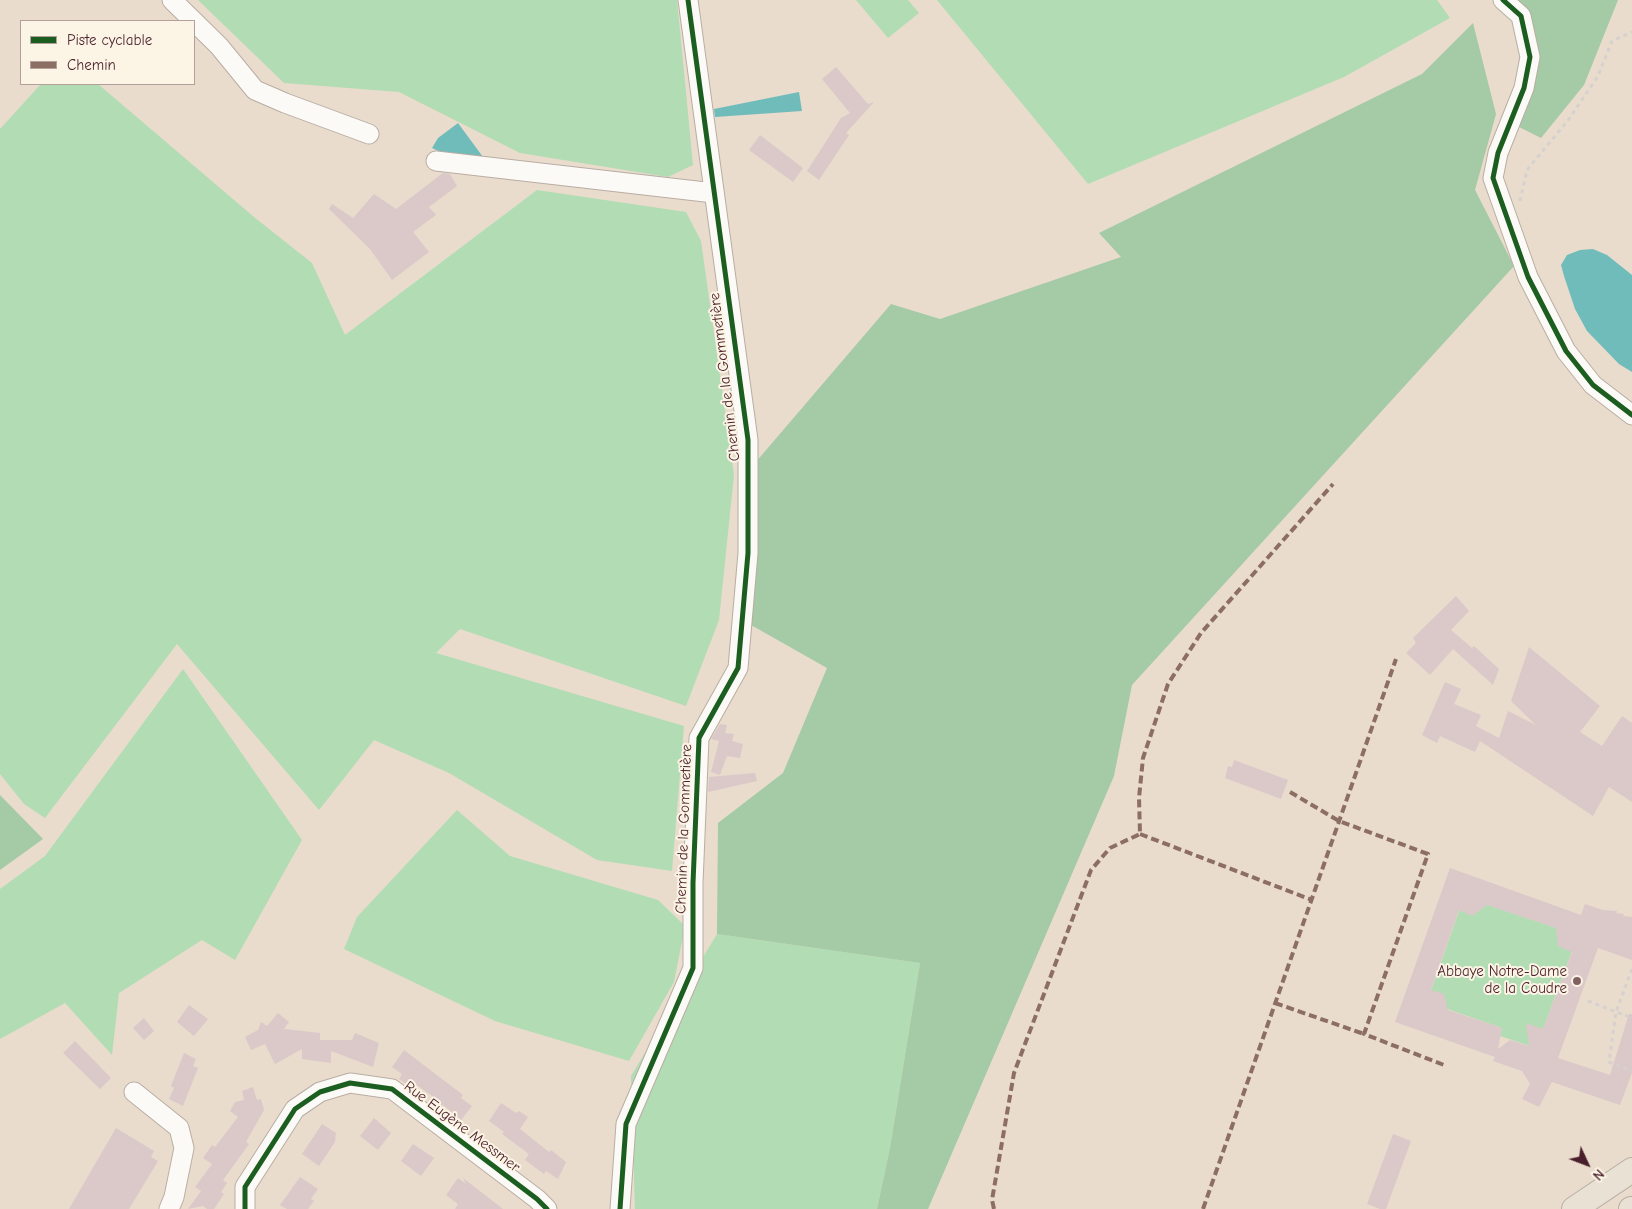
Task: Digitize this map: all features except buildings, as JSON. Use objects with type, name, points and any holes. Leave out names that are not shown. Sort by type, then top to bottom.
[{"type":"main road","points":[[1574,1209],[1632,1170]]},
{"type":"street","points":[[172,0],[193,20]]},
{"type":"street","name":"Chemin de la Gommetière","points":[[620,1209],[626,1124],[694,968],[693,883],[700,738],[738,668],[748,554],[748,440],[688,0]]},
{"type":"street","points":[[1503,0],[1521,16],[1530,57],[1524,88],[1498,153],[1492,178],[1528,277],[1566,351],[1593,385],[1632,415]]},
{"type":"street","points":[[195,22],[220,46],[255,90],[370,134]]},
{"type":"street","points":[[436,161],[714,193]]},
{"type":"street","name":"Rue Eugène Messmer","points":[[245,1209],[245,1187],[295,1109],[320,1092],[350,1083],[392,1089],[537,1198],[547,1209]]},
{"type":"street","points":[[134,1092],[179,1128],[184,1148],[174,1197],[169,1209]]},
{"type":"path","points":[[1518,209],[1527,170],[1569,119],[1598,76],[1612,41],[1632,32]]},
{"type":"path","points":[[1632,970],[1616,1012],[1609,1062],[1632,1071]]},
{"type":"path","points":[[1588,1001],[1632,1018]]},
{"type":"green space","points":[[198,0],[677,0],[693,165],[668,177],[520,153],[399,92],[284,83]]},
{"type":"green space","points":[[856,0],[908,0],[919,13],[888,38]]},
{"type":"green space","points":[[937,0],[1437,0],[1450,18],[1344,77],[1088,184]]},
{"type":"green space","points":[[1513,0],[1618,0],[1584,85],[1541,138],[1519,127],[1538,57]]},
{"type":"green space","points":[[1473,23],[1496,114],[1475,190],[1514,266],[1132,685],[1114,776],[928,1209],[877,1209],[890,1148],[920,963],[717,934],[718,823],[783,773],[827,668],[751,625],[755,463],[891,304],[940,319],[1121,257],[1099,233],[1422,74]]},
{"type":"green space","points":[[40,85],[99,85],[254,217],[312,263],[345,335],[537,190],[686,212],[701,241],[734,475],[719,620],[686,706],[460,629],[436,653],[684,726],[672,871],[597,860],[449,773],[374,740],[319,810],[177,644],[45,818],[24,804],[0,774],[0,129]]},
{"type":"green space","points":[[183,669],[302,840],[235,960],[202,940],[119,993],[112,1055],[65,1003],[0,1039],[0,889],[45,856]]},
{"type":"green space","points":[[0,795],[43,839],[0,870]]},
{"type":"green space","points":[[457,810],[510,856],[658,900],[685,926],[674,982],[629,1061],[495,1021],[344,949],[357,917]]},
{"type":"green space","points":[[1464,897],[1578,935],[1536,1048],[1500,1036],[1502,1028],[1427,1002]]},
{"type":"green space","points":[[717,934],[920,963],[890,1148],[877,1209],[635,1209],[631,1076]]},
{"type":"water","points":[[799,92],[802,111],[715,117],[714,109]]},
{"type":"water","points":[[458,123],[483,157],[451,157],[432,148],[438,138]]},
{"type":"water","points":[[1593,249],[1607,255],[1632,275],[1632,372],[1619,364],[1587,331],[1575,309],[1564,276],[1561,265],[1567,255],[1580,250]]},
{"type":"marked path","points":[[994,1209],[992,1200],[1014,1073],[1091,870],[1110,848],[1140,834],[1139,798],[1143,758],[1168,684],[1201,633],[1333,484]]},
{"type":"marked path","points":[[1203,1209],[1396,659]]},
{"type":"marked path","points":[[1290,792],[1339,821],[1428,854],[1364,1034],[1444,1065]]},
{"type":"marked path","points":[[1140,834],[1312,900]]},
{"type":"marked path","points":[[1275,1003],[1364,1034]]},
{"type":"cycle path","points":[[620,1209],[626,1124],[693,968],[693,883],[699,738],[738,668],[748,553],[748,440],[688,0]]},
{"type":"cycle path","points":[[1503,0],[1521,16],[1530,57],[1524,88],[1498,153],[1493,178],[1528,277],[1566,351],[1593,385],[1632,415]]},
{"type":"cycle path","points":[[245,1209],[245,1187],[295,1109],[320,1092],[350,1083],[392,1089],[537,1199],[547,1209]]},
{"type":"place","name":"Abbaye Notre-Dame de la Coudre","points":[[1577,981]]}]
